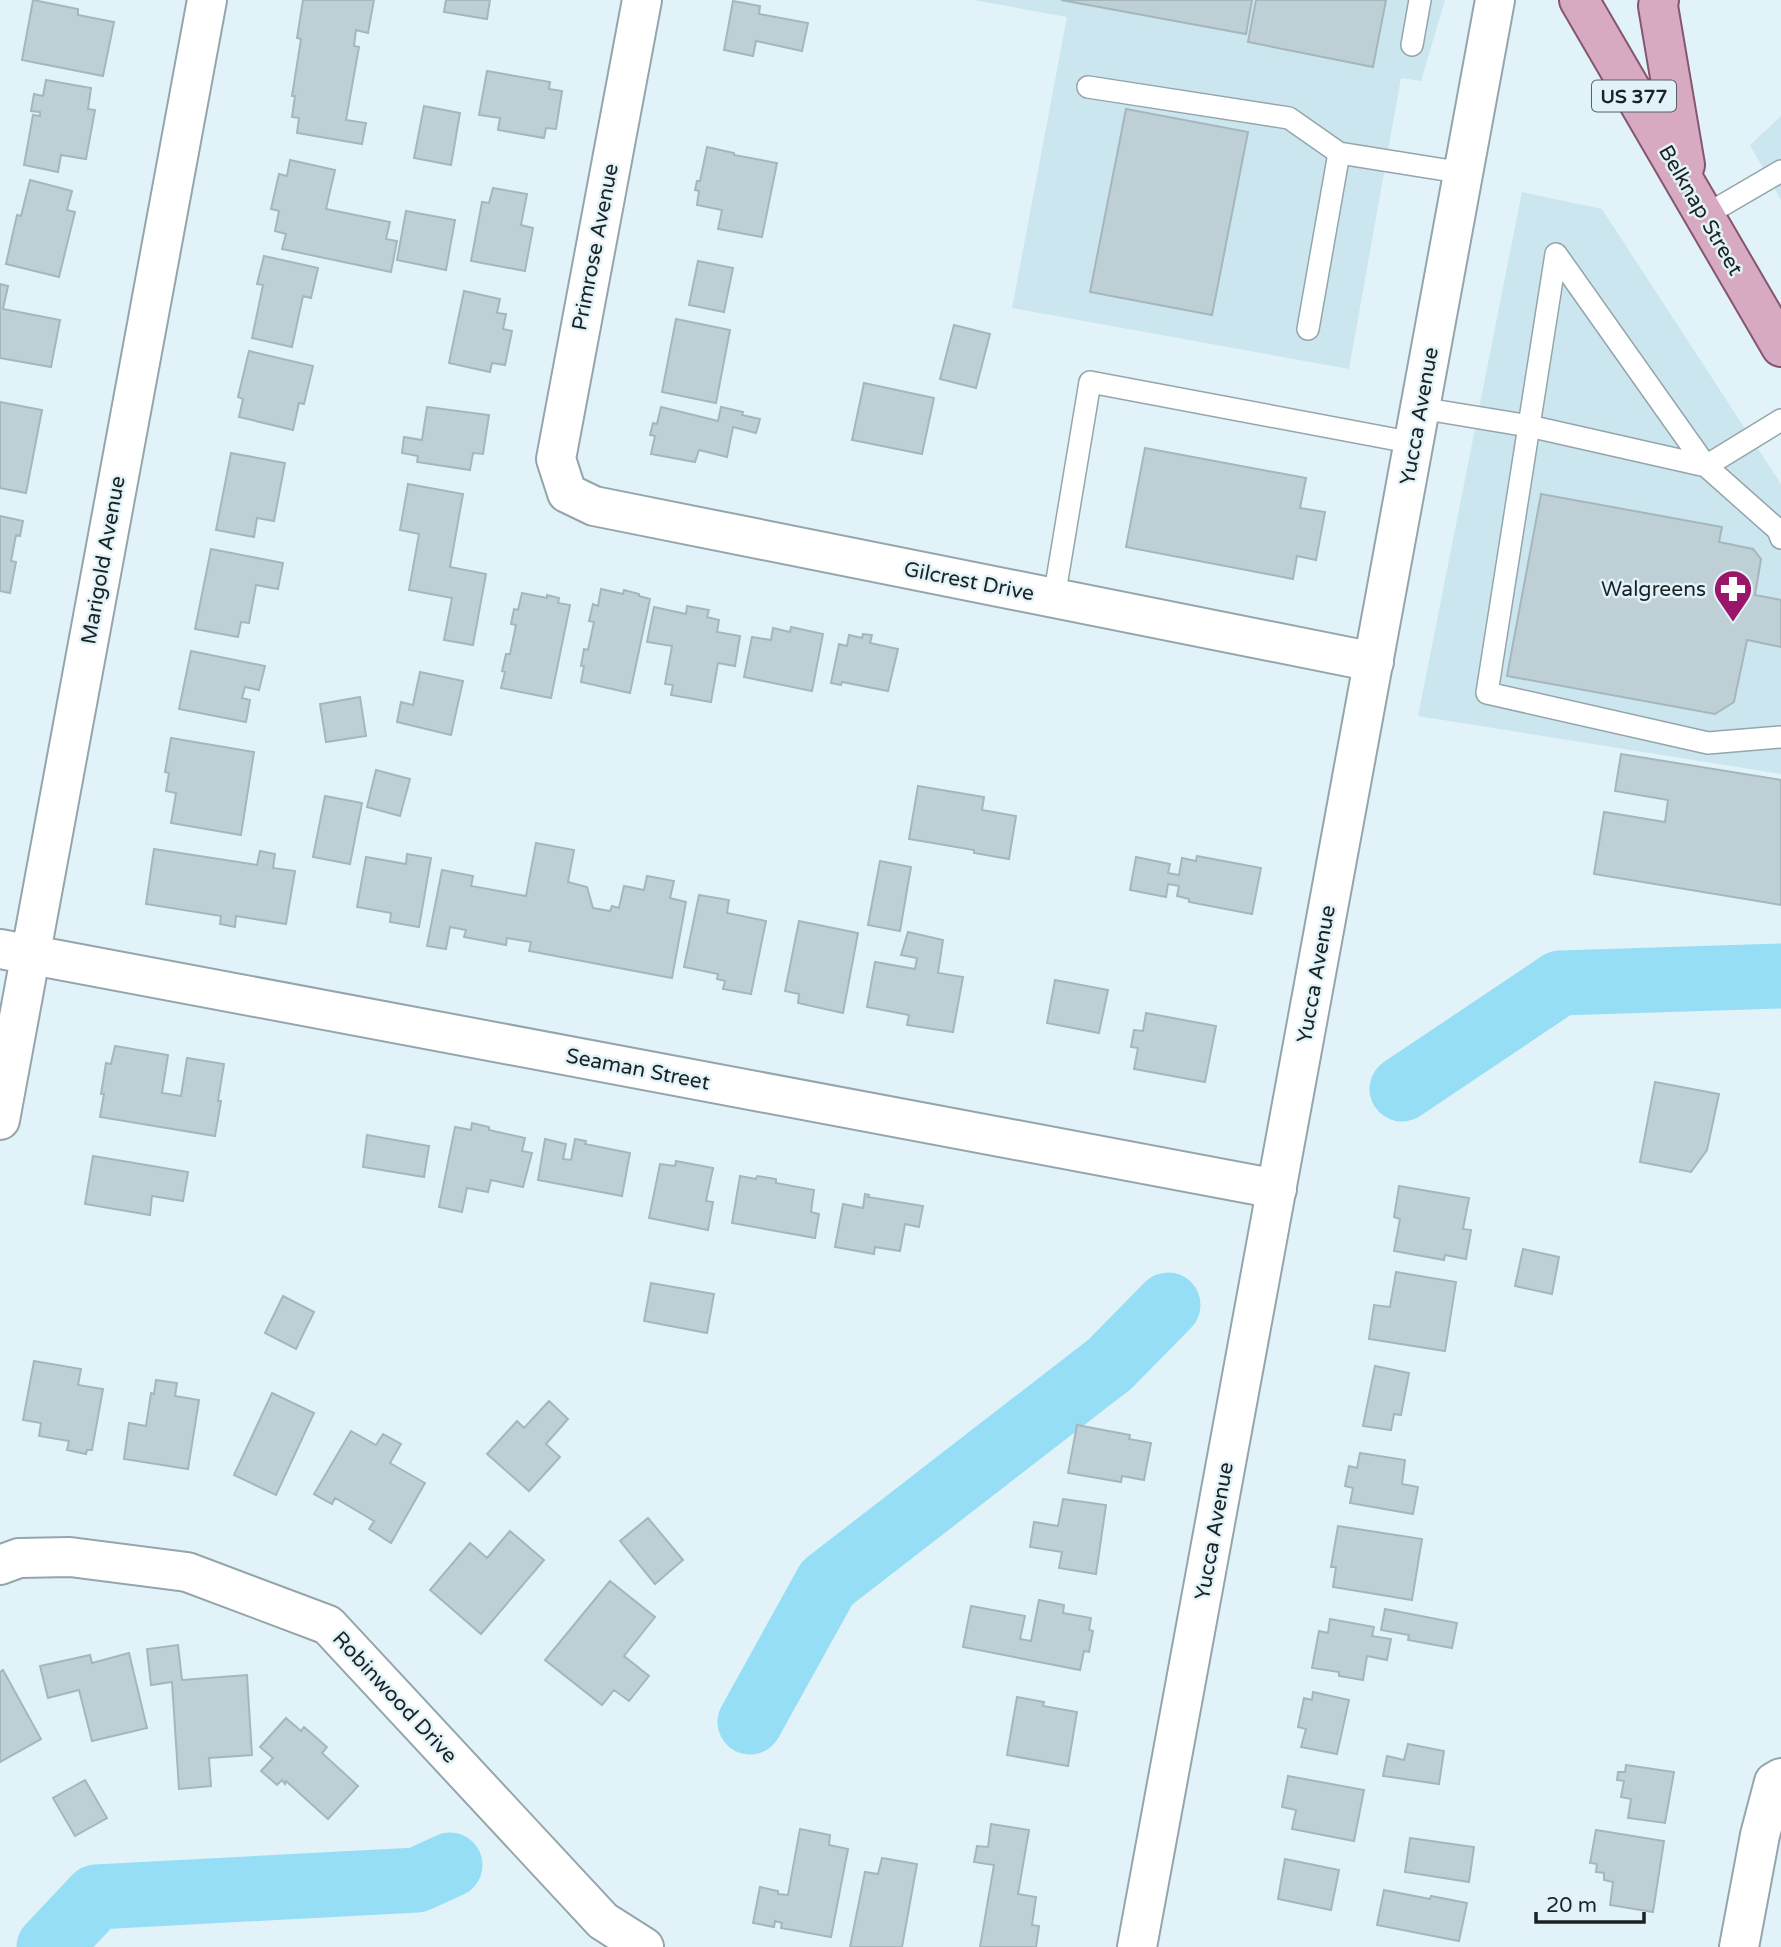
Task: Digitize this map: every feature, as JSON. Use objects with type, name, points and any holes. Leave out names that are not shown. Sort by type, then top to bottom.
[{"type":"main road","name":"Belknap Street","points":[[1579,0],[1781,347]]},
{"type":"main road","points":[[1659,0],[1697,204]]},
{"type":"street","name":"Marigold Avenue","points":[[0,1120],[15,952],[207,0]]},
{"type":"street","name":"Primrose Avenue","points":[[568,493],[556,459],[642,0]]},
{"type":"street","name":"Yucca Avenue","points":[[1137,1947],[1495,0]]},
{"type":"street","name":"Gilcrest Drive","points":[[568,493],[594,506],[1374,662]]},
{"type":"street","name":"Seaman Street","points":[[15,952],[1277,1189]]},
{"type":"street","name":"Robinwood Drive","points":[[0,1565],[19,1558],[71,1557],[187,1572],[328,1625],[603,1921],[644,1947]]},
{"type":"street","points":[[1739,1947],[1759,1835],[1777,1780]]},
{"type":"lane","points":[[1412,45],[1420,0]]},
{"type":"lane","points":[[1088,87],[1289,118],[1339,153],[1464,173]]},
{"type":"lane","points":[[1308,329],[1339,153]]},
{"type":"lane","points":[[1697,204],[1781,171]]},
{"type":"lane","points":[[1781,538],[1778,530],[1706,466],[1556,254],[1487,693],[1708,743],[1781,737]]},
{"type":"lane","points":[[1054,598],[1090,382],[1417,426],[1529,426],[1706,466],[1781,420]]},
{"type":"shaded area","points":[[974,0],[1445,0],[1421,81],[1401,78],[1349,369],[1012,308],[1067,17]]},
{"type":"shaded area","points":[[1781,116],[1781,200],[1750,145]]},
{"type":"shaded area","points":[[1522,192],[1602,209],[1781,484],[1781,774],[1418,716]]},
{"type":"building","points":[[33,0],[78,9],[78,15],[114,22],[103,76],[22,60]]},
{"type":"building","points":[[303,0],[374,0],[368,33],[356,30],[354,46],[359,47],[346,120],[366,123],[362,144],[297,133],[299,118],[292,117],[295,96],[292,96],[301,39],[297,38]]},
{"type":"building","points":[[446,0],[490,0],[487,19],[444,12]]},
{"type":"building","points":[[1061,0],[1252,0],[1246,34]]},
{"type":"building","points":[[1256,0],[1386,0],[1373,67],[1248,42]]},
{"type":"building","points":[[733,1],[760,6],[759,14],[808,23],[802,51],[756,41],[753,56],[724,50]]},
{"type":"building","points":[[487,71],[550,82],[549,89],[562,91],[556,129],[546,128],[544,138],[498,130],[500,118],[479,115]]},
{"type":"building","points":[[46,80],[91,88],[88,109],[95,110],[86,159],[61,155],[58,172],[24,165],[33,115],[40,116],[40,112],[31,111],[34,94],[43,96]]},
{"type":"building","points":[[424,106],[460,113],[451,165],[414,158]]},
{"type":"building","points":[[1126,109],[1248,132],[1212,315],[1090,292]]},
{"type":"building","points":[[707,147],[777,163],[762,237],[718,229],[722,210],[697,205],[699,191],[695,190],[697,181],[700,181]]},
{"type":"building","points":[[290,160],[335,170],[326,209],[390,222],[386,239],[397,241],[391,272],[282,249],[286,234],[275,231],[279,211],[271,209],[279,174],[287,176]]},
{"type":"building","points":[[30,180],[72,191],[67,210],[75,212],[59,277],[6,264],[17,215],[21,216]]},
{"type":"building","points":[[493,188],[527,194],[521,225],[533,228],[525,271],[471,261],[482,202],[489,203]]},
{"type":"building","points":[[406,211],[455,220],[446,270],[397,260]]},
{"type":"building","points":[[264,256],[318,268],[311,298],[303,296],[292,347],[252,338],[263,285],[257,284]]},
{"type":"building","points":[[698,261],[733,268],[724,312],[689,305]]},
{"type":"building","points":[[0,284],[8,286],[3,309],[60,320],[51,367],[0,358]]},
{"type":"building","points":[[464,291],[500,299],[497,313],[506,314],[503,329],[512,331],[505,365],[492,363],[490,372],[449,363]]},
{"type":"building","points":[[676,319],[730,330],[716,403],[662,392]]},
{"type":"building","points":[[954,325],[990,334],[976,388],[940,379]]},
{"type":"building","points":[[249,351],[313,366],[304,404],[299,403],[293,430],[239,417],[243,399],[238,397]]},
{"type":"building","points":[[864,383],[934,398],[922,454],[852,440]]},
{"type":"building","points":[[0,402],[42,410],[26,493],[0,488]]},
{"type":"building","points":[[427,407],[489,415],[483,454],[473,453],[470,470],[417,462],[418,456],[402,453],[404,437],[422,440]]},
{"type":"building","points":[[661,407],[718,421],[721,407],[760,419],[756,433],[733,427],[727,457],[699,450],[695,462],[651,454],[655,436],[650,435],[653,423],[657,424]]},
{"type":"building","points":[[1145,448],[1306,478],[1300,508],[1325,512],[1316,560],[1297,556],[1293,579],[1126,547]]},
{"type":"building","points":[[231,453],[285,463],[274,521],[257,518],[254,537],[216,530]]},
{"type":"building","points":[[408,484],[463,494],[450,567],[486,574],[473,645],[444,640],[452,598],[409,590],[419,534],[400,530]]},
{"type":"building","name":"Walgreens","points":[[1541,494],[1722,527],[1719,542],[1753,549],[1761,559],[1755,595],[1781,600],[1781,647],[1747,640],[1734,702],[1715,714],[1507,676]]},
{"type":"building","points":[[0,516],[23,521],[20,536],[16,535],[11,561],[16,562],[10,593],[0,591]]},
{"type":"building","points":[[211,549],[283,563],[278,589],[256,585],[249,623],[241,622],[238,637],[195,629]]},
{"type":"building","points":[[601,589],[623,594],[624,590],[650,599],[630,693],[581,682],[584,649],[588,650],[594,622],[589,621],[593,604],[598,606]]},
{"type":"building","points":[[522,593],[559,598],[558,603],[570,605],[551,698],[501,688],[506,654],[510,654],[516,625],[511,624],[514,609],[518,610]]},
{"type":"building","points":[[687,606],[709,610],[707,617],[719,620],[717,632],[740,636],[735,666],[718,663],[711,702],[671,695],[673,685],[665,684],[672,646],[647,642],[654,607],[686,614]]},
{"type":"building","points":[[791,627],[823,634],[812,691],[744,677],[752,637],[771,640],[773,628],[790,632]]},
{"type":"building","points":[[863,634],[872,635],[870,643],[898,649],[888,691],[842,682],[841,685],[831,683],[839,644],[847,646],[849,635],[862,638]]},
{"type":"building","points":[[191,651],[265,666],[259,690],[245,687],[242,698],[250,700],[246,722],[179,709]]},
{"type":"building","points":[[420,672],[463,681],[451,735],[397,722],[401,702],[413,705]]},
{"type":"building","points":[[360,697],[366,736],[326,742],[320,704]]},
{"type":"building","points":[[171,738],[254,752],[241,835],[171,823],[176,793],[166,791],[169,773],[165,772]]},
{"type":"building","points":[[1621,754],[1781,780],[1781,905],[1594,874],[1604,812],[1665,822],[1668,800],[1615,791]]},
{"type":"building","points":[[376,770],[410,779],[400,816],[367,807]]},
{"type":"building","points":[[918,786],[984,797],[982,810],[1016,816],[1009,859],[909,839]]},
{"type":"building","points":[[325,796],[362,803],[350,864],[313,857]]},
{"type":"building","points":[[536,843],[574,850],[568,882],[587,887],[593,908],[610,911],[612,906],[619,908],[624,886],[644,890],[647,876],[674,881],[670,898],[686,902],[672,978],[529,951],[531,942],[507,938],[506,945],[464,937],[466,930],[450,927],[446,949],[427,946],[442,870],[473,876],[471,886],[526,896]]},
{"type":"building","points":[[154,849],[257,865],[260,851],[275,854],[273,868],[295,871],[286,924],[236,916],[235,927],[220,924],[221,916],[146,904]]},
{"type":"building","points":[[407,854],[431,858],[419,927],[390,922],[391,913],[357,907],[366,857],[406,864]]},
{"type":"building","points":[[1197,856],[1261,868],[1252,914],[1189,902],[1189,899],[1177,896],[1179,886],[1168,884],[1166,897],[1130,890],[1136,857],[1170,864],[1168,873],[1179,875],[1182,858],[1196,861]]},
{"type":"building","points":[[880,861],[911,867],[900,931],[868,925]]},
{"type":"building","points":[[699,895],[729,900],[727,913],[766,921],[751,994],[723,989],[725,981],[717,979],[718,974],[684,967]]},
{"type":"building","points":[[799,921],[858,933],[843,1013],[798,1003],[799,994],[785,991]]},
{"type":"building","points":[[908,932],[943,940],[938,973],[963,977],[953,1032],[907,1025],[909,1015],[867,1007],[875,962],[915,969],[917,958],[901,955]]},
{"type":"building","points":[[1055,980],[1108,990],[1099,1033],[1047,1023]]},
{"type":"building","points":[[1146,1013],[1216,1026],[1205,1082],[1134,1069],[1138,1048],[1131,1047],[1134,1030],[1143,1031]]},
{"type":"building","points":[[115,1046],[168,1055],[162,1093],[181,1096],[187,1058],[224,1064],[215,1136],[100,1117],[106,1063],[111,1064]]},
{"type":"building","points":[[1655,1082],[1719,1094],[1707,1150],[1691,1172],[1640,1162]]},
{"type":"building","points":[[472,1123],[489,1127],[489,1130],[525,1138],[522,1151],[532,1153],[523,1187],[491,1180],[488,1192],[467,1188],[462,1212],[439,1207],[455,1127],[471,1130]]},
{"type":"building","points":[[367,1135],[429,1146],[424,1177],[363,1167]]},
{"type":"building","points":[[545,1139],[566,1144],[563,1159],[571,1160],[575,1139],[586,1141],[585,1144],[630,1153],[622,1196],[538,1180]]},
{"type":"building","points":[[93,1156],[188,1172],[183,1201],[152,1196],[150,1215],[85,1204]]},
{"type":"building","points":[[676,1161],[713,1168],[706,1201],[713,1202],[708,1230],[649,1218],[660,1164],[675,1166]]},
{"type":"building","points":[[740,1176],[776,1179],[776,1183],[814,1190],[811,1212],[819,1214],[815,1238],[732,1223]]},
{"type":"building","points":[[1399,1186],[1469,1198],[1463,1229],[1471,1230],[1466,1259],[1445,1255],[1444,1260],[1394,1251],[1400,1219],[1394,1217]]},
{"type":"building","points":[[865,1194],[869,1195],[868,1197],[923,1206],[919,1227],[905,1224],[900,1251],[875,1247],[874,1254],[835,1247],[843,1204],[863,1208]]},
{"type":"building","points":[[1523,1249],[1559,1257],[1552,1294],[1515,1286]]},
{"type":"building","points":[[1396,1272],[1456,1282],[1445,1351],[1369,1339],[1374,1305],[1390,1307]]},
{"type":"building","points":[[651,1283],[714,1294],[707,1333],[644,1321]]},
{"type":"building","points":[[283,1296],[314,1312],[296,1349],[265,1333]]},
{"type":"building","points":[[34,1361],[81,1369],[78,1385],[103,1389],[92,1450],[87,1450],[86,1454],[67,1450],[69,1441],[39,1436],[41,1423],[23,1420]]},
{"type":"building","points":[[1375,1366],[1409,1373],[1401,1415],[1394,1414],[1391,1430],[1363,1426]]},
{"type":"building","points":[[156,1380],[177,1383],[175,1396],[199,1400],[188,1469],[124,1459],[129,1423],[146,1426],[151,1393],[154,1394]]},
{"type":"building","points":[[272,1393],[314,1413],[276,1495],[234,1475]]},
{"type":"building","points":[[549,1401],[568,1419],[546,1444],[560,1457],[529,1491],[487,1454],[517,1421],[524,1428]]},
{"type":"building","points":[[1077,1425],[1130,1435],[1129,1439],[1151,1443],[1144,1480],[1122,1476],[1121,1482],[1068,1473]]},
{"type":"building","points":[[351,1431],[376,1445],[383,1434],[401,1444],[390,1463],[425,1483],[391,1543],[369,1529],[374,1521],[335,1498],[332,1504],[314,1494]]},
{"type":"building","points":[[1360,1453],[1405,1460],[1402,1484],[1418,1487],[1413,1514],[1350,1503],[1353,1488],[1345,1486],[1349,1466],[1357,1468]]},
{"type":"building","points":[[1063,1499],[1106,1505],[1096,1574],[1059,1568],[1062,1552],[1030,1547],[1034,1522],[1058,1526]]},
{"type":"building","points":[[648,1518],[683,1560],[655,1584],[620,1541]]},
{"type":"building","points":[[1338,1526],[1422,1539],[1412,1600],[1333,1587],[1336,1567],[1331,1567]]},
{"type":"building","points":[[510,1531],[544,1560],[481,1634],[430,1590],[470,1543],[487,1558]]},
{"type":"building","points":[[610,1581],[655,1617],[624,1656],[649,1676],[629,1701],[614,1690],[602,1705],[545,1660]]},
{"type":"building","points":[[1039,1600],[1064,1605],[1063,1613],[1091,1618],[1089,1630],[1093,1631],[1089,1652],[1084,1651],[1080,1670],[963,1647],[971,1606],[1025,1616],[1020,1639],[1031,1641]]},
{"type":"building","points":[[1385,1609],[1457,1623],[1452,1648],[1408,1640],[1409,1635],[1381,1630]]},
{"type":"building","points":[[1330,1619],[1374,1627],[1372,1636],[1391,1639],[1387,1660],[1367,1656],[1363,1680],[1339,1676],[1339,1672],[1312,1668],[1319,1631],[1328,1633]]},
{"type":"building","points":[[178,1645],[182,1680],[247,1675],[252,1755],[209,1758],[211,1786],[179,1789],[172,1682],[151,1685],[147,1649]]},
{"type":"building","points":[[129,1653],[147,1728],[92,1741],[79,1690],[48,1698],[40,1666],[90,1655],[92,1663]]},
{"type":"building","points":[[3,1670],[41,1739],[0,1762],[0,1672]]},
{"type":"building","points":[[1313,1692],[1349,1700],[1337,1754],[1301,1747],[1306,1729],[1298,1727],[1304,1698],[1312,1700]]},
{"type":"building","points":[[1017,1697],[1044,1702],[1043,1706],[1077,1712],[1068,1766],[1007,1755]]},
{"type":"building","points":[[286,1718],[301,1731],[304,1727],[327,1747],[322,1753],[358,1786],[328,1819],[286,1781],[285,1784],[282,1780],[277,1785],[261,1771],[273,1758],[260,1747]]},
{"type":"building","points":[[1408,1744],[1444,1751],[1439,1784],[1383,1776],[1387,1756],[1404,1760]]},
{"type":"building","points":[[1626,1765],[1674,1772],[1665,1823],[1628,1818],[1631,1799],[1621,1797],[1624,1781],[1617,1780],[1618,1772],[1625,1772]]},
{"type":"building","points":[[1288,1776],[1364,1790],[1354,1841],[1292,1829],[1296,1810],[1282,1807]]},
{"type":"building","points":[[85,1780],[107,1818],[75,1836],[53,1798]]},
{"type":"building","points":[[991,1824],[1029,1830],[1018,1894],[1036,1897],[1032,1925],[1039,1926],[1036,1947],[980,1947],[994,1865],[974,1862],[977,1846],[988,1847]]},
{"type":"building","points":[[800,1829],[830,1835],[829,1845],[848,1849],[831,1937],[781,1928],[782,1923],[775,1921],[774,1927],[753,1923],[760,1887],[788,1895]]},
{"type":"building","points":[[1596,1830],[1664,1841],[1653,1912],[1610,1905],[1613,1882],[1604,1880],[1604,1873],[1596,1872],[1597,1864],[1590,1863]]},
{"type":"building","points":[[1410,1838],[1474,1847],[1469,1882],[1405,1872]]},
{"type":"building","points":[[882,1858],[917,1864],[902,1947],[850,1947],[865,1872],[878,1874]]},
{"type":"building","points":[[1285,1859],[1339,1870],[1331,1910],[1278,1899]]},
{"type":"building","points":[[1384,1890],[1467,1903],[1459,1941],[1377,1925]]},
{"type":"waterway","points":[[1402,1089],[1560,983],[1781,976]]},
{"type":"waterway","points":[[750,1722],[827,1583],[1110,1364],[1168,1305]]},
{"type":"waterway","points":[[49,1947],[96,1897],[417,1880],[450,1865]]},
{"type":"place","name":"Walgreens","points":[[1733,623]]}]
